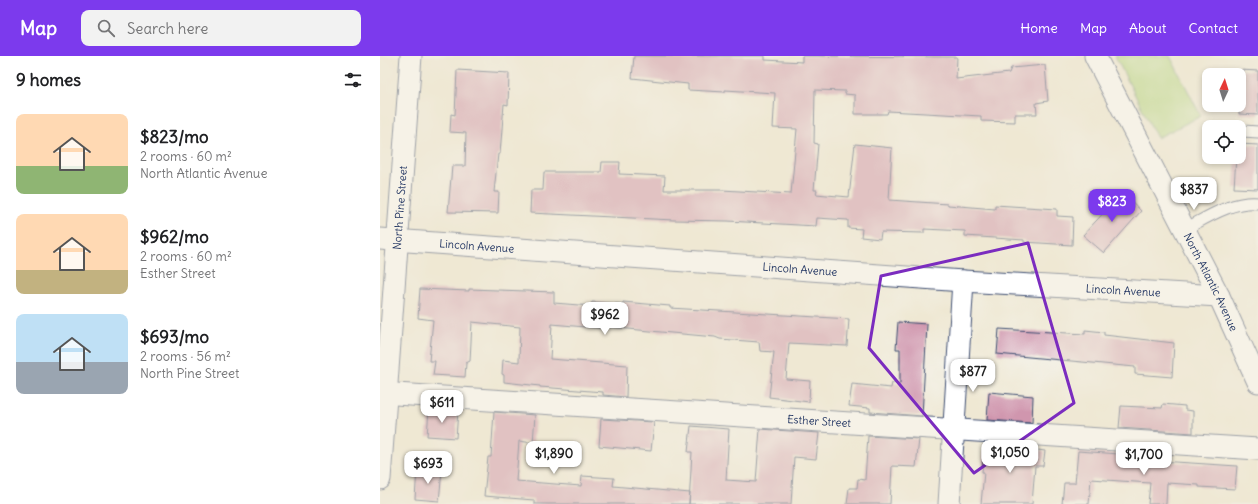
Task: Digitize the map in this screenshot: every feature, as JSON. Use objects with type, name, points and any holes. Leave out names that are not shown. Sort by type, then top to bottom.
[{"type":"street","name":"North Pine Street","points":[[380,479],[388,239],[411,56]]},
{"type":"street","name":"North Atlantic Avenue","points":[[1095,56],[1219,296],[1258,382]]},
{"type":"street","name":"Lincoln Avenue","points":[[388,239],[963,281],[1219,296]]},
{"type":"street","points":[[949,504],[963,281]]},
{"type":"street","name":"Esther Street","points":[[383,393],[1258,449]]},
{"type":"lane","points":[[1246,131],[1258,132]]},
{"type":"lane","points":[[1184,229],[1229,206],[1248,202],[1258,203]]},
{"type":"highlighted area","points":[[1028,243],[1074,403],[974,473],[869,348],[881,276]]},
{"type":"green space","points":[[1115,56],[1170,56],[1201,116],[1157,138]]},
{"type":"building","points":[[634,56],[765,56],[765,60],[802,62],[802,56],[957,57],[956,79],[1009,73],[1011,68],[1045,65],[1048,101],[1036,103],[1037,114],[1015,114],[1015,122],[981,121],[981,116],[888,111],[887,114],[855,114],[855,95],[845,94],[845,91],[815,90],[814,143],[818,144],[814,190],[817,190],[816,194],[849,197],[855,144],[892,148],[889,200],[995,209],[995,205],[1057,209],[1057,216],[1073,217],[1072,245],[965,236],[965,231],[924,229],[924,233],[881,232],[880,239],[861,237],[862,229],[848,228],[848,220],[817,218],[816,226],[530,213],[531,190],[543,190],[544,172],[601,172],[602,162],[620,162],[619,174],[665,176],[664,190],[722,190],[791,194],[797,129],[773,128],[775,93],[725,90],[725,92],[688,90],[688,84],[632,78]]},
{"type":"building","points":[[457,70],[509,73],[508,105],[504,104],[500,154],[498,154],[494,192],[499,192],[498,213],[448,212],[452,166],[465,166],[466,133],[450,132],[451,114],[455,115]]},
{"type":"building","points":[[1246,70],[1258,71],[1258,115],[1239,114],[1239,112],[1246,112]]},
{"type":"building","points":[[1246,144],[1258,145],[1258,189],[1234,188],[1236,164],[1246,164]]},
{"type":"building","points":[[1123,192],[1141,211],[1104,253],[1083,235]]},
{"type":"building","points":[[420,289],[554,292],[554,303],[591,306],[592,302],[623,304],[623,302],[670,306],[670,308],[849,319],[847,346],[789,343],[786,379],[810,381],[809,402],[769,397],[774,352],[760,351],[759,342],[607,327],[607,329],[552,324],[550,359],[627,365],[626,397],[603,395],[603,392],[540,387],[504,382],[504,375],[502,374],[503,360],[519,362],[520,327],[472,322],[470,361],[466,363],[465,377],[433,375],[435,361],[429,361],[433,320],[418,318]]},
{"type":"building","points":[[898,322],[927,324],[922,416],[870,412],[870,408],[849,406],[852,384],[891,388],[892,383],[900,384],[900,349],[896,349]]},
{"type":"building","points":[[999,329],[1085,334],[1085,330],[1104,332],[1104,335],[1174,343],[1172,377],[1135,374],[1135,367],[997,354]]},
{"type":"building","points":[[989,392],[1033,396],[1032,423],[987,420]]},
{"type":"building","points":[[1163,404],[1185,406],[1185,410],[1193,411],[1193,433],[1119,428],[1121,406],[1162,408]]},
{"type":"building","points":[[429,409],[458,411],[456,438],[427,436]]},
{"type":"building","points":[[494,412],[535,415],[533,443],[519,441],[516,481],[581,486],[582,476],[614,478],[613,486],[690,493],[689,504],[534,504],[534,500],[484,496],[488,457],[491,457]]},
{"type":"building","points":[[601,419],[654,422],[651,451],[599,446]]},
{"type":"building","points":[[691,426],[729,429],[726,480],[756,482],[760,429],[819,433],[816,459],[794,457],[791,504],[689,504],[692,452],[688,452]]},
{"type":"building","points":[[868,436],[919,439],[916,467],[892,466],[890,504],[847,504],[849,488],[857,488],[858,479],[865,480]]},
{"type":"building","points":[[985,444],[1031,447],[1031,449],[1045,451],[1043,466],[1035,466],[1032,504],[981,504]]},
{"type":"building","points":[[1078,451],[1119,454],[1119,458],[1237,466],[1235,489],[1167,483],[1166,504],[1148,504],[1150,483],[1091,479],[1089,504],[1062,504],[1064,483],[1075,483]]},
{"type":"building","points":[[417,469],[442,471],[439,501],[415,499]]}]
